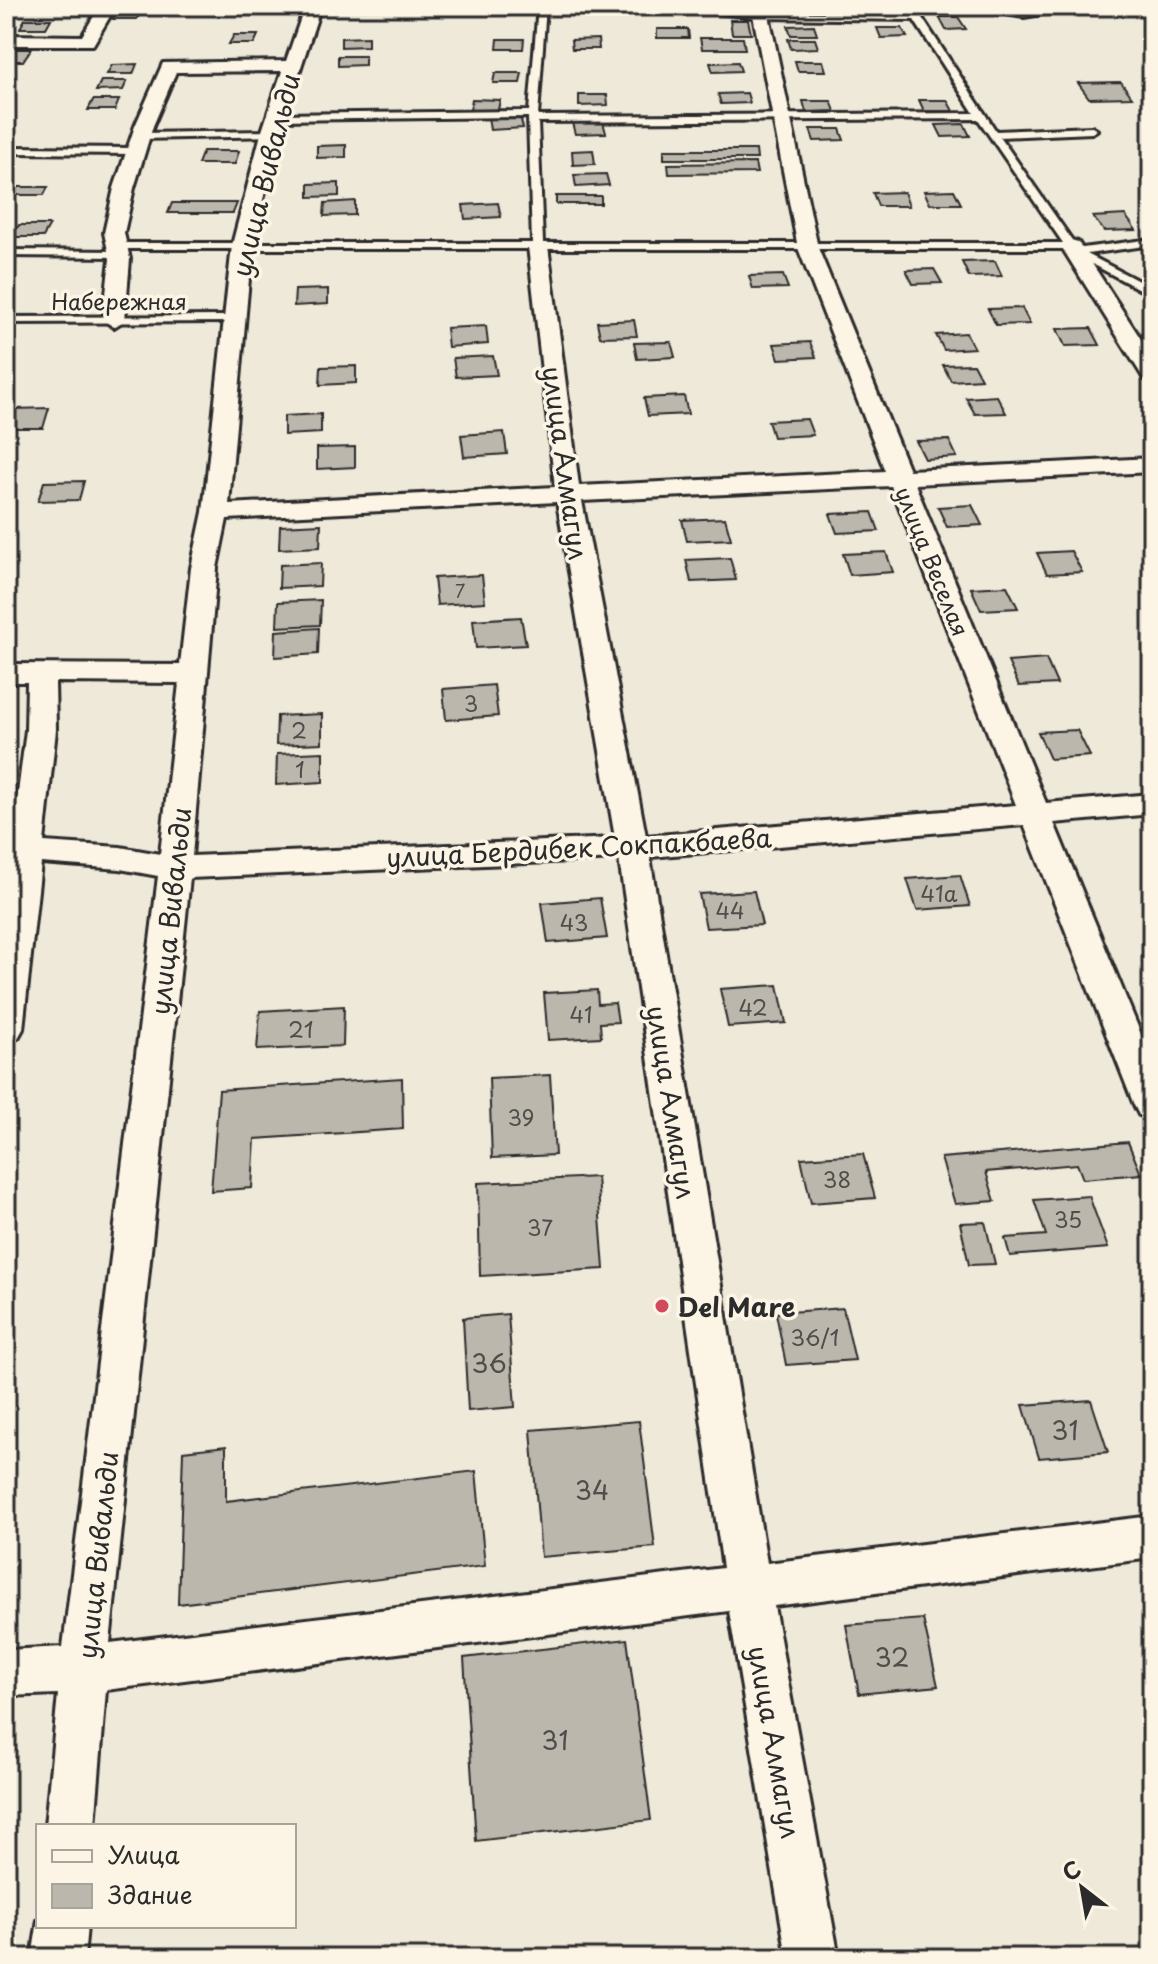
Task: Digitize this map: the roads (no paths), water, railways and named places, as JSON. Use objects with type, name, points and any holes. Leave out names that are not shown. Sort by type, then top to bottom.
[{"type":"street","points":[[6,40],[87,41],[108,6]]},
{"type":"street","name":"улица Вивальди","points":[[70,1824],[84,1669],[175,868],[204,568],[216,512],[242,245],[273,125],[313,6]]},
{"type":"street","name":"улица Веселая","points":[[764,10],[808,248],[1152,1105]]},
{"type":"street","points":[[114,320],[118,250],[114,233],[138,144],[169,67],[293,66]]},
{"type":"street","name":"улица Алмагул","points":[[538,246],[568,496],[633,848],[748,1587],[813,1958]]},
{"type":"street","points":[[1073,249],[1152,374]]},
{"type":"street","points":[[216,512],[1152,465]]},
{"type":"street","points":[[6,673],[194,674]]},
{"type":"street","points":[[6,1029],[16,850],[41,730],[41,673]]},
{"type":"street","name":"улица Бердибек Сокпакбаева","points":[[16,850],[120,858],[175,868],[633,848],[1152,804]]},
{"type":"street","points":[[6,1673],[84,1669],[1152,1537]]},
{"type":"street","points":[[58,1958],[61,1928]]},
{"type":"lane","points":[[538,246],[533,117],[542,6]]},
{"type":"lane","points":[[661,6],[915,17]]},
{"type":"lane","points":[[911,6],[915,17],[1073,249],[1152,293]]},
{"type":"lane","points":[[931,6],[981,7],[1024,14],[1086,6]]},
{"type":"lane","points":[[6,150],[138,144],[273,125],[533,117],[981,116]]},
{"type":"lane","points":[[993,134],[1092,130]]},
{"type":"lane","points":[[6,253],[242,245],[1073,249],[1152,242]]},
{"type":"lane","name":"Набережная","points":[[6,320],[233,319]]},
{"type":"place","name":"Del Mare","points":[[662,1306]]}]
